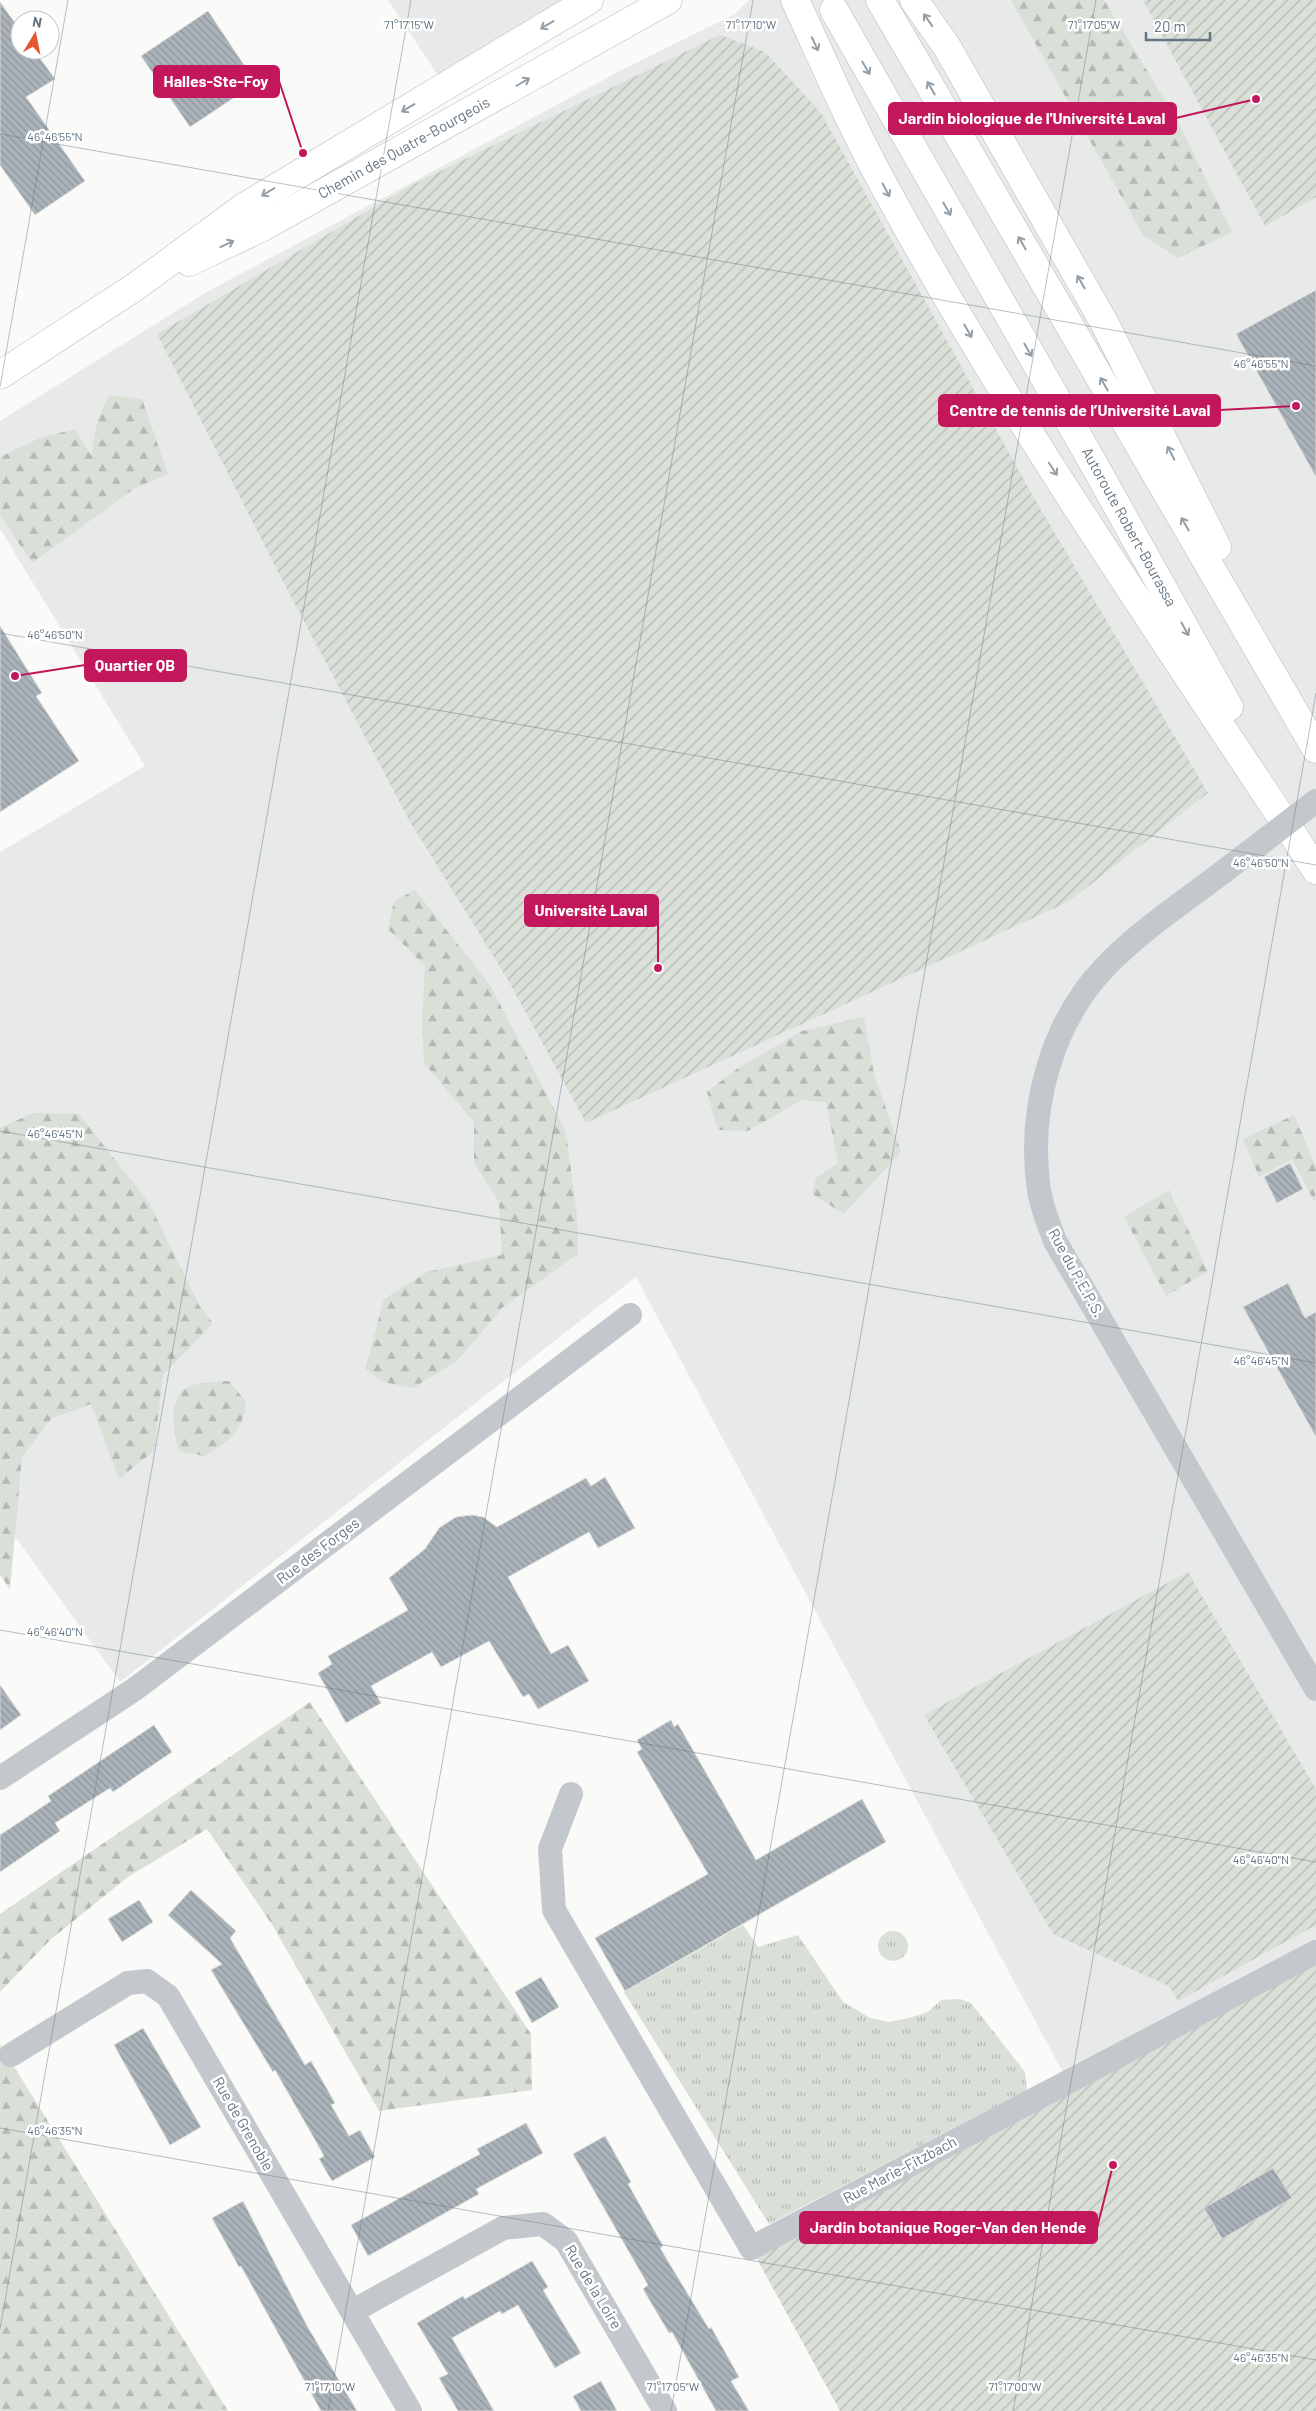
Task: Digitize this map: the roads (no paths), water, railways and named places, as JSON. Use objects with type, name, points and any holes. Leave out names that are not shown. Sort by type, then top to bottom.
[{"type":"main road","name":"Chemin des Quatre-Bourgeois","points":[[0,375],[135,287],[244,207],[589,0]]},
{"type":"main road","name":"Chemin des Quatre-Bourgeois","points":[[135,287],[261,228],[668,0]]},
{"type":"main road","points":[[794,0],[862,145],[888,194],[1015,411],[1316,870]]},
{"type":"main road","points":[[880,0],[1316,749]]},
{"type":"main road","points":[[914,0],[947,47],[1105,324],[1204,519],[1298,718]]},
{"type":"main road","name":"Autoroute Robert-Bourassa","points":[[834,10],[1092,461],[1316,863]]},
{"type":"street","name":"Rue du P.E.P.S.","points":[[1316,801],[1148,930],[1107,965],[1074,1007],[1058,1036],[1041,1096],[1037,1124],[1038,1184],[1044,1212],[1056,1241],[1316,1689]]},
{"type":"street","name":"Rue des Forges","points":[[0,1778],[135,1689],[630,1315]]},
{"type":"street","name":"Rue Marie-Fitzbach","points":[[571,1794],[550,1849],[554,1910],[751,2248],[1316,1952]]},
{"type":"street","name":"Rue de Grenoble","points":[[11,2055],[128,1983],[147,1981],[168,1996],[410,2411]]},
{"type":"street","name":"Rue de la Loire","points":[[353,2311],[504,2228],[542,2224],[566,2241],[665,2411]]},
{"type":"place","name":"Jardin biologique de l'Université Laval","points":[[1256,99]]},
{"type":"place","name":"Halles-Ste-Foy","points":[[303,153]]},
{"type":"place","name":"Centre de tennis de l’Université Laval","points":[[1296,406]]},
{"type":"place","name":"Quartier QB","points":[[15,676]]},
{"type":"place","name":"Université Laval","points":[[658,968]]},
{"type":"place","name":"Jardin botanique Roger-Van den Hende","points":[[1113,2165]]}]
